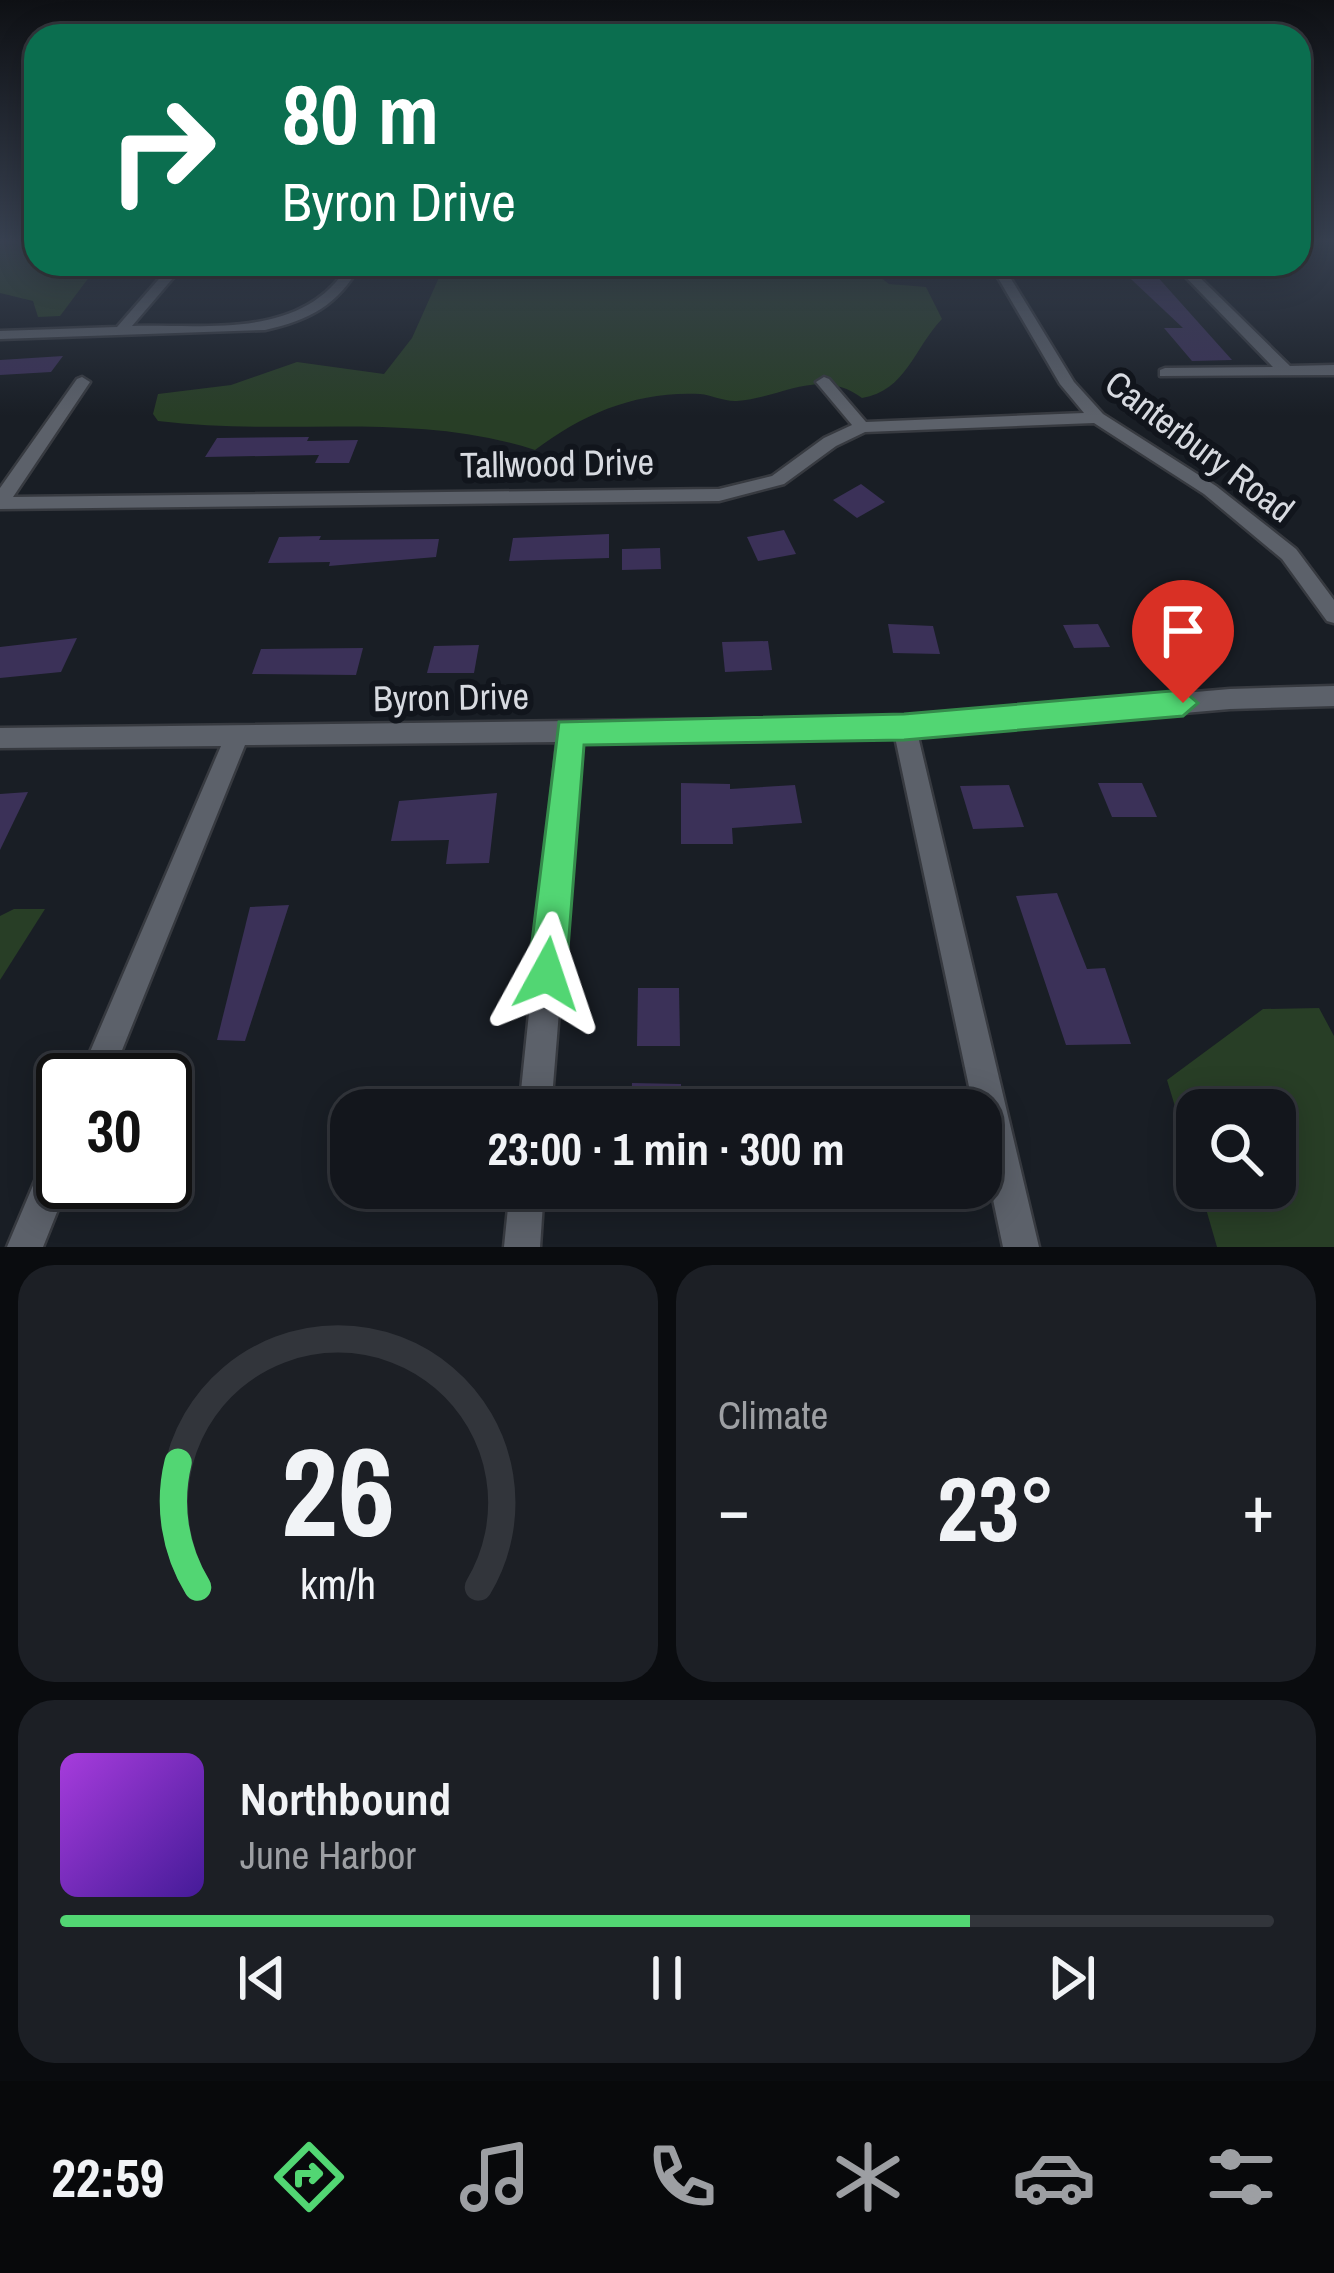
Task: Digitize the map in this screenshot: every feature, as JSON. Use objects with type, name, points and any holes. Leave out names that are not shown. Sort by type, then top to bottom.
[{"type":"street","points":[[123,328],[147,300]]},
{"type":"street","points":[[0,334],[265,326],[296,320],[331,300]]},
{"type":"street","name":"Canterbury Road","points":[[1018,300],[1068,383],[1097,418],[1210,490],[1289,554],[1334,615]]},
{"type":"street","points":[[1215,300],[1285,370]]},
{"type":"street","points":[[1165,373],[1334,370]]},
{"type":"street","points":[[0,502],[82,382]]},
{"type":"street","points":[[824,382],[862,428]]},
{"type":"street","name":"Tallwood Drive","points":[[0,502],[719,495],[778,480],[830,442],[862,428],[1097,418]]},
{"type":"street","name":"Byron Drive","points":[[0,738],[904,727],[1230,699],[1334,696]]},
{"type":"street","points":[[904,727],[1021,1247]]},
{"type":"street","points":[[537,1089],[570,731]]},
{"type":"street","points":[[105,1053],[236,736]]},
{"type":"street","points":[[25,1247],[41,1209]]},
{"type":"street","points":[[522,1247],[525,1209]]},
{"type":"green space","points":[[72,300],[60,316],[38,317],[33,301]]},
{"type":"green space","points":[[429,300],[933,300],[942,319],[899,378],[877,394],[862,398],[846,389],[816,385],[737,401],[700,394],[655,396],[592,415],[535,450],[442,431],[206,425],[158,421],[153,414],[158,394],[231,385],[297,362],[384,374],[412,338]]},
{"type":"green space","points":[[14,909],[45,909],[0,980],[0,916]]},
{"type":"green space","points":[[1319,1008],[1334,1036],[1334,1247],[1217,1247],[1206,1209],[1296,1209],[1296,1089],[1176,1089],[1176,1110],[1167,1080],[1263,1009]]},
{"type":"building","points":[[1153,300],[1178,300],[1232,360],[1192,361],[1164,328],[1183,328]]},
{"type":"building","points":[[63,356],[51,372],[0,375],[0,360]]},
{"type":"building","points":[[309,437],[307,441],[358,440],[349,463],[315,463],[319,455],[205,457],[217,438]]},
{"type":"building","points":[[861,484],[885,502],[857,518],[833,500]]},
{"type":"building","points":[[784,530],[796,554],[758,561],[747,537]]},
{"type":"building","points":[[609,534],[609,558],[509,561],[513,538]]},
{"type":"building","points":[[321,536],[319,540],[439,539],[436,557],[329,566],[330,562],[268,563],[279,537]]},
{"type":"building","points":[[660,548],[661,569],[622,570],[622,549]]},
{"type":"building","points":[[888,624],[933,626],[940,654],[893,653]]},
{"type":"building","points":[[1098,624],[1110,647],[1074,648],[1063,625]]},
{"type":"building","points":[[77,638],[61,672],[0,678],[0,647]]},
{"type":"building","points":[[768,641],[772,670],[725,672],[722,642]]},
{"type":"building","points":[[479,645],[474,673],[427,673],[434,646]]},
{"type":"building","points":[[363,648],[356,675],[252,674],[261,649]]},
{"type":"building","points":[[681,783],[730,784],[730,789],[795,785],[802,823],[732,828],[733,844],[681,844]]},
{"type":"building","points":[[1098,783],[1142,783],[1157,817],[1112,817]]},
{"type":"building","points":[[1009,785],[1024,827],[973,829],[960,786]]},
{"type":"building","points":[[28,792],[0,850],[0,794]]},
{"type":"building","points":[[497,793],[489,863],[446,864],[449,840],[391,841],[399,801]]},
{"type":"building","points":[[1057,893],[1087,969],[1105,968],[1131,1044],[1066,1045],[1016,896]]},
{"type":"building","points":[[289,905],[245,1041],[217,1040],[250,907]]},
{"type":"building","points":[[638,988],[679,988],[680,1046],[637,1046]]},
{"type":"building","points":[[632,1083],[681,1084],[681,1089],[632,1089]]},
{"type":"route","points":[[547,974],[570,731],[904,727],[1183,703]]}]
